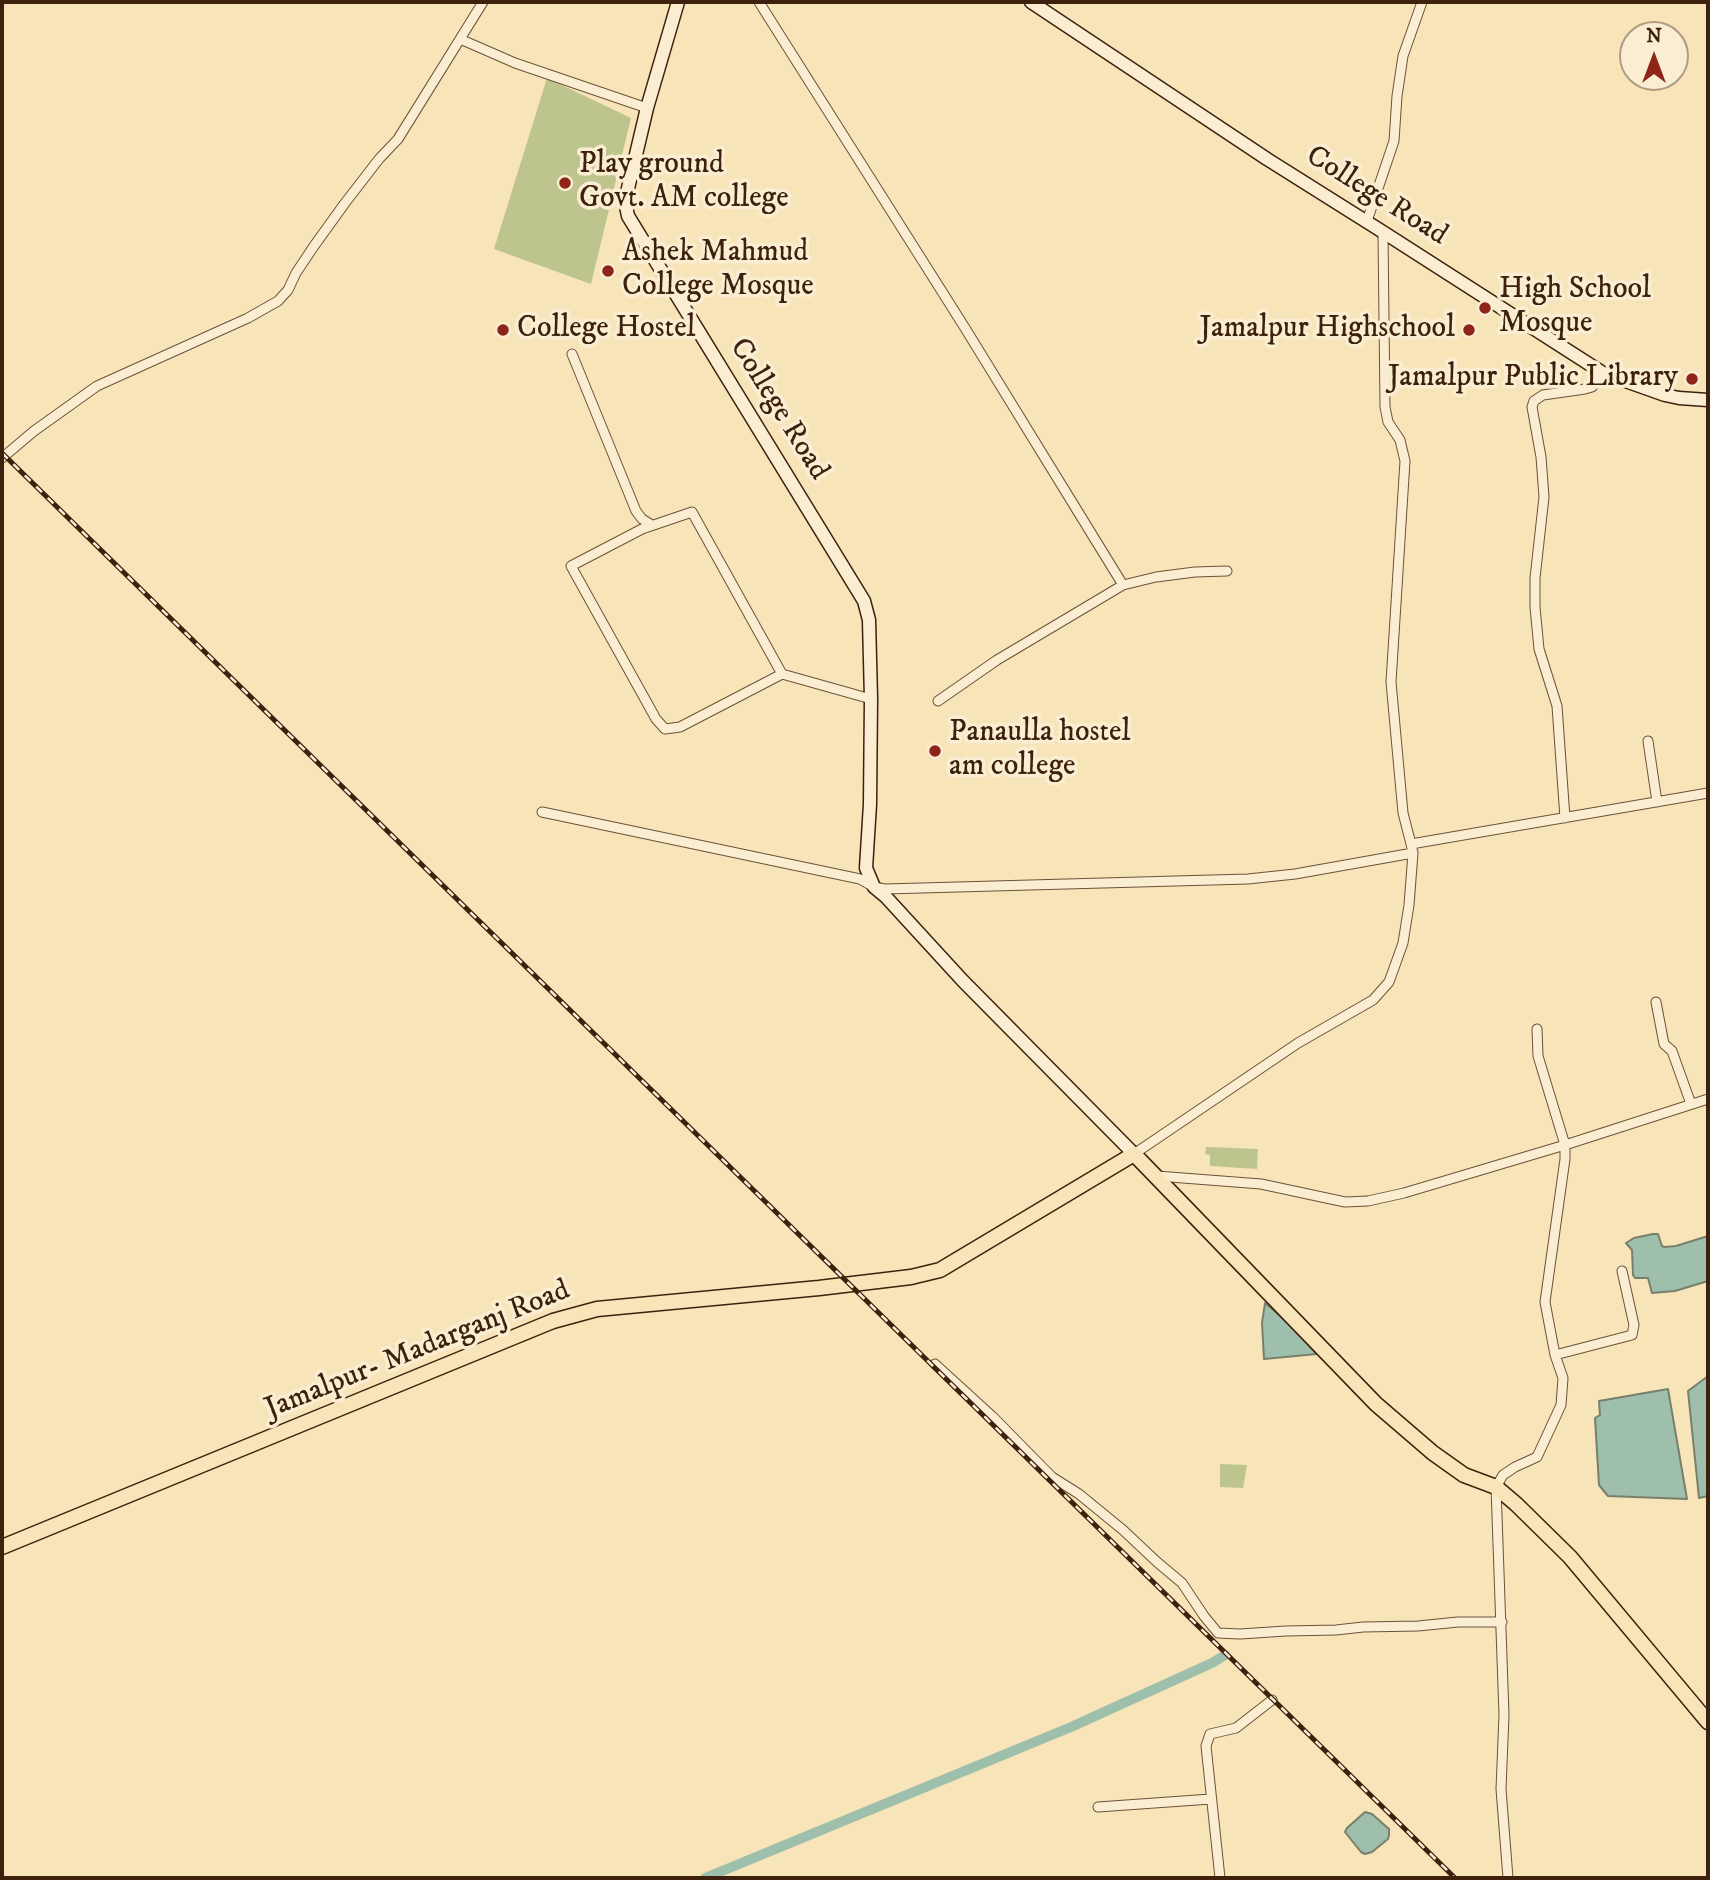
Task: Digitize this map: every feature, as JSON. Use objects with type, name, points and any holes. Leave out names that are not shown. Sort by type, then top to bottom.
[{"type":"main road","name":"College Road","points":[[678,2],[647,108],[625,201],[628,216],[864,601],[869,621],[871,699],[870,804],[866,867],[874,887]]},
{"type":"main road","name":"College Road","points":[[1031,2],[1267,159],[1603,373],[1665,395],[1708,400]]},
{"type":"main road","points":[[874,887],[1376,1404],[1433,1453],[1464,1475],[1496,1488],[1570,1557],[1708,1722]]},
{"type":"main road","name":"Jamalpur- Madarganj Road","points":[[2,1547],[553,1321],[597,1309],[819,1288],[911,1277],[940,1270],[1134,1154]]},
{"type":"street","points":[[2,458],[34,431],[97,386],[243,321],[278,301],[345,203],[398,139],[484,2]]},
{"type":"street","points":[[759,2],[973,340],[1123,585]]},
{"type":"street","points":[[1367,221],[1394,141],[1403,56],[1422,2]]},
{"type":"street","points":[[460,39],[515,63],[647,108]]},
{"type":"street","points":[[1134,1154],[1298,1043],[1373,1000],[1389,982],[1403,943],[1409,905],[1412,848],[1403,813],[1391,682],[1405,461],[1400,440],[1388,422],[1385,407],[1383,232]]},
{"type":"street","points":[[572,354],[636,511],[652,525]]},
{"type":"street","points":[[1565,818],[1557,706],[1539,649],[1535,607],[1535,578],[1544,497],[1541,457],[1532,407],[1534,401],[1543,395],[1591,387],[1603,373]]},
{"type":"street","points":[[632,535],[636,511]]},
{"type":"street","points":[[782,674],[692,512],[652,525],[571,566],[656,719],[665,729],[680,727],[782,674],[871,699]]},
{"type":"street","points":[[938,701],[997,660],[1123,585],[1156,577],[1227,571]]},
{"type":"street","points":[[1647,741],[1657,802]]},
{"type":"street","points":[[542,812],[860,879],[874,887],[885,889],[1248,879],[1295,874],[1412,848],[1708,793]]},
{"type":"street","points":[[1656,1002],[1664,1044],[1672,1051],[1691,1104]]},
{"type":"street","points":[[1508,1878],[1501,1789],[1504,1715],[1496,1488],[1503,1475],[1537,1457],[1561,1405],[1563,1378],[1555,1355],[1545,1302],[1565,1145],[1538,1056],[1537,1029]]},
{"type":"street","points":[[1157,1176],[1261,1184],[1345,1202],[1368,1201],[1404,1193],[1565,1145],[1708,1099]]},
{"type":"street","points":[[1555,1355],[1632,1335],[1634,1325],[1622,1270]]},
{"type":"street","points":[[935,1364],[993,1417],[1052,1477],[1079,1494],[1182,1583],[1218,1633],[1502,1622]]},
{"type":"street","points":[[1220,1878],[1206,1746],[1210,1734],[1236,1728],[1272,1700]]},
{"type":"street","points":[[1098,1807],[1211,1799]]},
{"type":"green space","name":"Play ground Govt. AM college","points":[[547,78],[631,118],[591,284],[494,249]]},
{"type":"green space","points":[[1206,1147],[1258,1149],[1257,1169],[1210,1166],[1210,1155],[1205,1154]]},
{"type":"green space","points":[[1220,1464],[1247,1465],[1243,1488],[1220,1487]]},
{"type":"shaded area","points":[[1658,1234],[1662,1246],[1665,1247],[1708,1236],[1708,1281],[1675,1291],[1652,1293],[1648,1278],[1635,1278],[1633,1275],[1632,1250],[1626,1243],[1634,1238]]},
{"type":"shaded area","points":[[1265,1303],[1317,1354],[1264,1359],[1262,1323]]},
{"type":"shaded area","points":[[1708,1376],[1708,1496],[1699,1498],[1688,1391]]},
{"type":"shaded area","points":[[1668,1389],[1687,1499],[1608,1496],[1599,1485],[1595,1418],[1600,1415],[1599,1401]]},
{"type":"shaded area","points":[[1365,1812],[1372,1814],[1389,1829],[1389,1835],[1388,1839],[1372,1852],[1365,1854],[1345,1832]]},
{"type":"waterway","points":[[705,1878],[1071,1727],[1225,1655]]},
{"type":"railway","points":[[2,453],[1455,1878]]},
{"type":"place","name":"Play ground Govt. AM college","points":[[565,183]]},
{"type":"place","name":"Ashek Mahmud College Mosque","points":[[608,271]]},
{"type":"place","name":"High School Mosque","points":[[1485,308]]},
{"type":"place","name":"College Hostel","points":[[503,330]]},
{"type":"place","name":"Jamalpur Highschool","points":[[1469,330]]},
{"type":"place","name":"Jamalpur Public Library","points":[[1692,379]]},
{"type":"place","name":"Panaulla hostel am college","points":[[935,751]]}]
